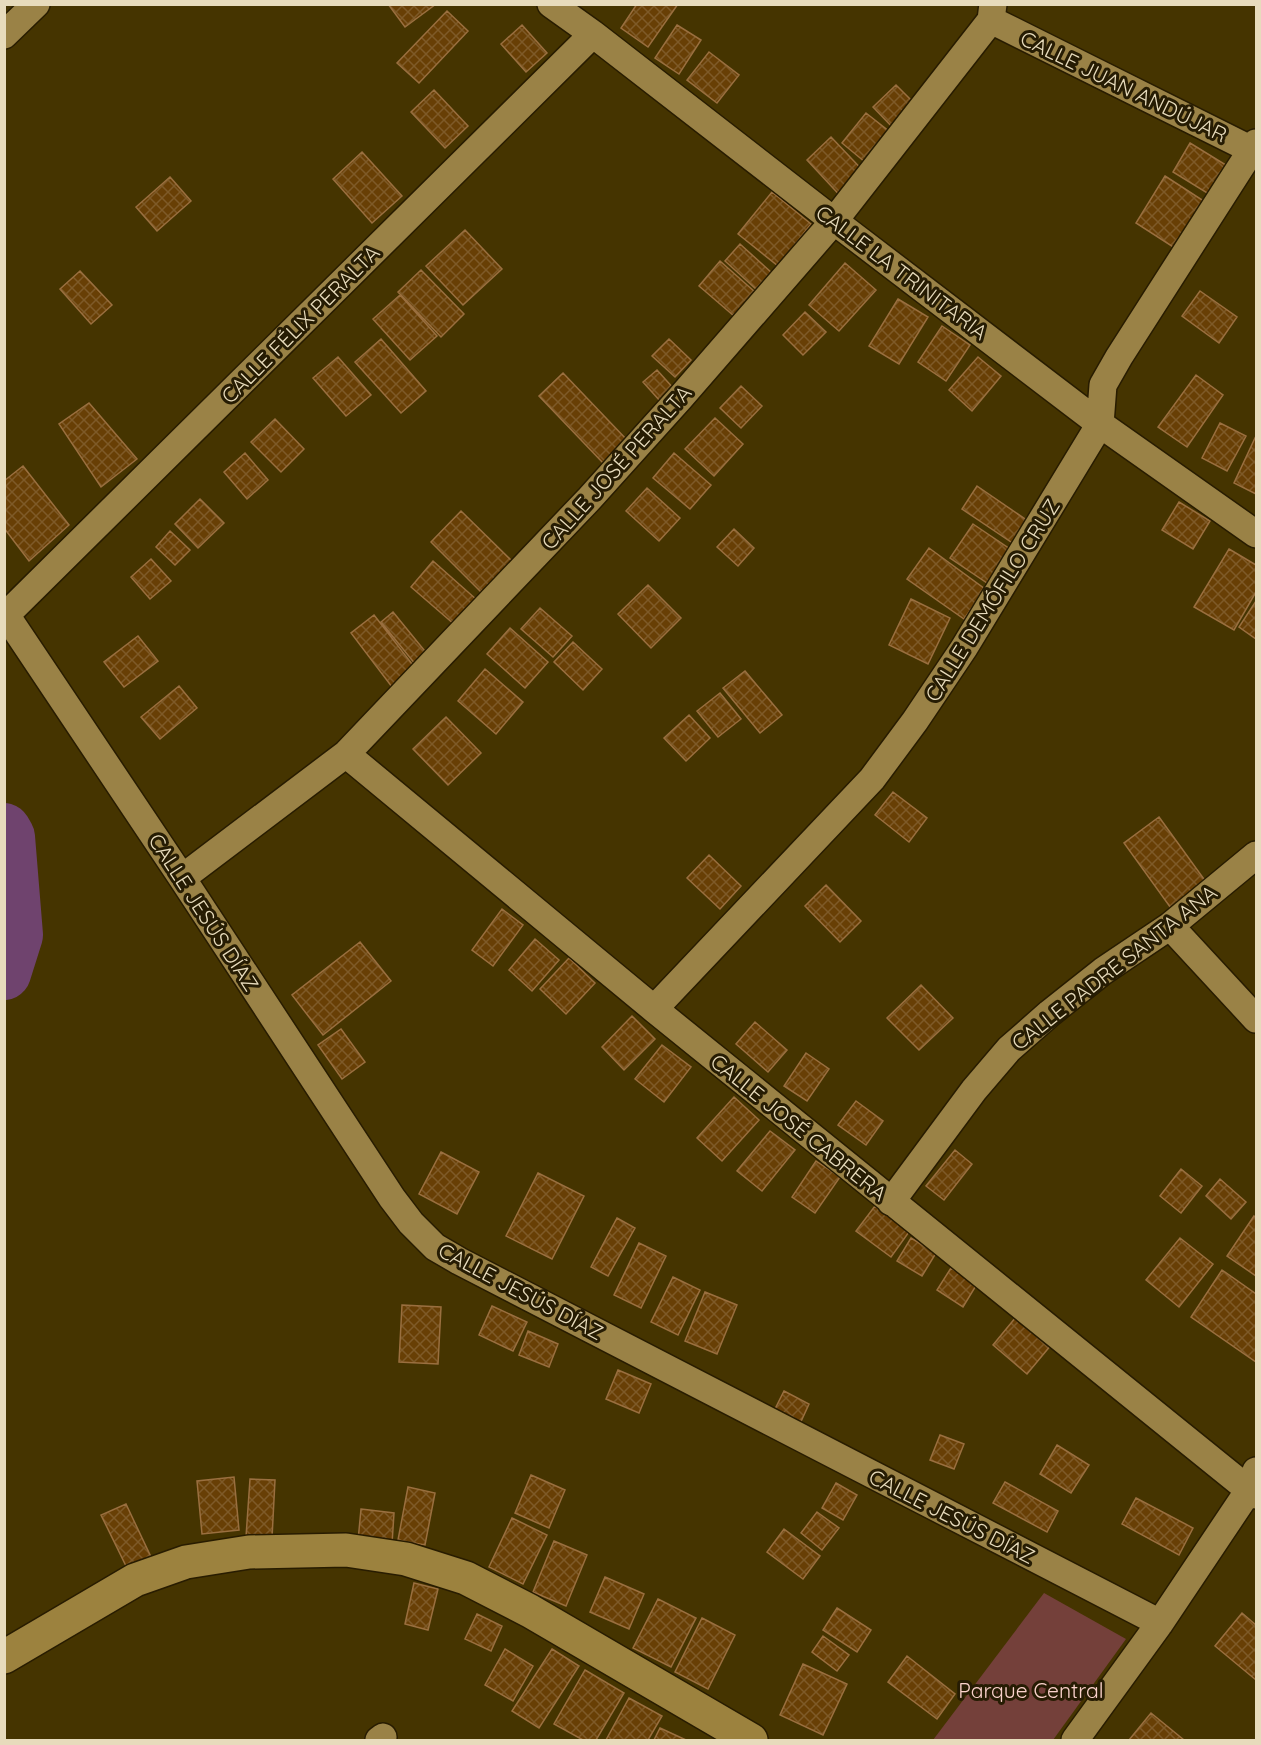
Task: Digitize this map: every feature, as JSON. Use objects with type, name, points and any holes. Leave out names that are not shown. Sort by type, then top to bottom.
[{"type":"street","points":[[4,35],[36,4]]},
{"type":"street","name":"CALLE LA TRINITARIA","points":[[551,4],[1100,424],[1257,534]]},
{"type":"street","name":"CALLE JUAN ANDÚJAR","points":[[992,12],[1255,148]]},
{"type":"street","name":"CALLE JOSÉ PERALTA","points":[[182,878],[346,754],[590,498],[834,221],[992,12]]},
{"type":"street","name":"CALLE FÉLIX PERALTA","points":[[5,613],[593,34]]},
{"type":"street","name":"CALLE DEMÓFILO CRUZ","points":[[654,1009],[872,779],[915,721],[964,648],[1100,424],[1103,385],[1255,148]]},
{"type":"street","name":"CALLE JESÚS DÍAZ","points":[[5,613],[392,1198],[411,1223],[435,1247],[1160,1623]]},
{"type":"street","name":"CALLE JOSÉ CABRERA","points":[[346,754],[891,1202],[1254,1486]]},
{"type":"street","name":"CALLE PADRE SANTA ANA","points":[[891,1202],[974,1090],[1009,1048],[1103,971],[1170,926],[1257,855]]},
{"type":"street","points":[[1170,926],[1257,1019]]},
{"type":"street","points":[[1075,1740],[1160,1623],[1254,1486]]},
{"type":"street","points":[[4,1657],[135,1580],[186,1562],[249,1552],[346,1550],[406,1559],[466,1578],[530,1611],[751,1740]]},
{"type":"green space","name":"Parque Central","points":[[1044,1593],[1126,1639],[1053,1740],[933,1740]]},
{"type":"building","points":[[388,4],[436,4],[405,27]]},
{"type":"building","points":[[637,4],[678,4],[648,47],[621,28]]},
{"type":"building","points":[[447,11],[468,31],[419,83],[397,63]]},
{"type":"building","points":[[522,25],[547,53],[526,72],[501,44]]},
{"type":"building","points":[[677,25],[701,40],[679,74],[655,58]]},
{"type":"building","points":[[709,52],[739,75],[717,103],[687,80]]},
{"type":"building","points":[[896,85],[918,107],[895,130],[873,107]]},
{"type":"building","points":[[434,90],[468,126],[445,148],[411,112]]},
{"type":"building","points":[[866,113],[895,136],[871,167],[842,143]]},
{"type":"building","points":[[831,137],[869,177],[845,201],[807,160]]},
{"type":"building","points":[[1190,143],[1234,170],[1217,199],[1173,172]]},
{"type":"building","points":[[362,152],[402,196],[372,223],[333,179]]},
{"type":"building","points":[[1165,176],[1213,207],[1184,254],[1136,223]]},
{"type":"building","points":[[170,177],[191,201],[157,231],[136,207]]},
{"type":"building","points":[[772,192],[811,224],[778,266],[738,234]]},
{"type":"building","points":[[465,230],[502,269],[463,305],[426,266]]},
{"type":"building","points":[[740,244],[772,273],[757,290],[725,261]]},
{"type":"building","points":[[720,261],[755,292],[734,316],[699,286]]},
{"type":"building","points":[[845,263],[876,290],[839,331],[809,305]]},
{"type":"building","points":[[421,270],[464,314],[441,337],[398,292]]},
{"type":"building","points":[[80,271],[112,305],[91,324],[60,289]]},
{"type":"building","points":[[1200,291],[1237,317],[1219,343],[1182,316]]},
{"type":"building","points":[[400,295],[437,336],[410,360],[373,319]]},
{"type":"building","points":[[898,299],[928,317],[899,364],[869,346]]},
{"type":"building","points":[[805,312],[826,332],[803,355],[783,335]]},
{"type":"building","points":[[942,326],[970,345],[946,381],[918,362]]},
{"type":"building","points":[[381,339],[426,391],[401,413],[355,362]]},
{"type":"building","points":[[669,339],[691,360],[675,377],[652,356]]},
{"type":"building","points":[[338,357],[371,395],[346,416],[313,378]]},
{"type":"building","points":[[978,357],[1001,376],[972,411],[949,390]]},
{"type":"building","points":[[657,370],[674,389],[660,401],[643,382]]},
{"type":"building","points":[[563,373],[627,440],[603,463],[539,396]]},
{"type":"building","points":[[1196,375],[1223,395],[1187,447],[1158,427]]},
{"type":"building","points":[[741,386],[762,406],[741,428],[720,408]]},
{"type":"building","points":[[89,403],[137,459],[101,487],[59,424]]},
{"type":"building","points":[[715,418],[743,444],[714,476],[685,449]]},
{"type":"building","points":[[275,419],[304,449],[281,472],[251,442]]},
{"type":"building","points":[[1220,423],[1246,436],[1227,471],[1202,458]]},
{"type":"building","points":[[1256,439],[1256,494],[1234,483]]},
{"type":"building","points":[[245,453],[268,480],[247,499],[224,472]]},
{"type":"building","points":[[674,453],[711,485],[690,509],[653,478]]},
{"type":"building","points":[[23,466],[69,525],[29,561],[4,528],[4,481]]},
{"type":"building","points":[[977,486],[1028,521],[1014,544],[962,509]]},
{"type":"building","points":[[647,488],[680,518],[659,541],[626,511]]},
{"type":"building","points":[[200,499],[224,523],[198,548],[175,524]]},
{"type":"building","points":[[1179,502],[1210,521],[1193,549],[1162,530]]},
{"type":"building","points":[[461,511],[517,566],[486,597],[431,542]]},
{"type":"building","points":[[973,524],[1013,551],[990,585],[950,558]]},
{"type":"building","points":[[734,529],[754,548],[738,566],[717,547]]},
{"type":"building","points":[[170,531],[190,550],[175,565],[156,547]]},
{"type":"building","points":[[929,548],[985,589],[964,619],[907,579]]},
{"type":"building","points":[[1229,549],[1256,565],[1256,592],[1234,630],[1194,607]]},
{"type":"building","points":[[151,559],[171,581],[150,599],[131,577]]},
{"type":"building","points":[[433,561],[477,600],[455,625],[411,587]]},
{"type":"building","points":[[648,585],[681,618],[651,648],[618,614]]},
{"type":"building","points":[[911,599],[950,618],[928,664],[889,645]]},
{"type":"building","points":[[1256,601],[1256,639],[1239,627]]},
{"type":"building","points":[[540,608],[572,636],[553,657],[521,629]]},
{"type":"building","points":[[393,612],[429,656],[416,665],[381,622]]},
{"type":"building","points":[[374,615],[416,669],[392,687],[351,633]]},
{"type":"building","points":[[510,628],[548,662],[525,688],[487,654]]},
{"type":"building","points":[[138,636],[158,661],[124,687],[104,662]]},
{"type":"building","points":[[573,642],[602,669],[583,690],[554,662]]},
{"type":"building","points":[[485,669],[523,702],[496,734],[458,701]]},
{"type":"building","points":[[745,671],[782,715],[760,733],[723,688]]},
{"type":"building","points":[[179,686],[197,708],[160,739],[141,717]]},
{"type":"building","points":[[720,693],[741,719],[718,737],[697,711]]},
{"type":"building","points":[[689,715],[710,738],[686,761],[664,738]]},
{"type":"building","points":[[446,717],[481,753],[448,785],[413,749]]},
{"type":"building","points":[[893,792],[927,818],[909,842],[875,815]]},
{"type":"building","points":[[1159,817],[1209,886],[1173,911],[1124,843]]},
{"type":"building","points":[[709,855],[741,886],[720,909],[687,878]]},
{"type":"building","points":[[826,885],[861,921],[840,942],[805,906]]},
{"type":"building","points":[[502,909],[523,925],[493,966],[472,950]]},
{"type":"building","points":[[535,939],[559,960],[532,991],[509,970]]},
{"type":"building","points":[[360,942],[391,981],[323,1035],[292,995]]},
{"type":"building","points":[[569,958],[595,983],[566,1014],[540,989]]},
{"type":"building","points":[[921,985],[953,1018],[919,1050],[887,1018]]},
{"type":"building","points":[[632,1016],[655,1039],[624,1070],[602,1047]]},
{"type":"building","points":[[755,1022],[787,1050],[768,1072],[736,1044]]},
{"type":"building","points":[[341,1029],[365,1062],[342,1079],[318,1045]]},
{"type":"building","points":[[662,1045],[691,1067],[664,1102],[635,1079]]},
{"type":"building","points":[[806,1053],[829,1069],[807,1101],[784,1086]]},
{"type":"building","points":[[734,1097],[759,1120],[722,1161],[697,1138]]},
{"type":"building","points":[[856,1101],[883,1121],[866,1145],[838,1125]]},
{"type":"building","points":[[770,1131],[795,1150],[762,1191],[737,1171]]},
{"type":"building","points":[[955,1150],[972,1164],[944,1200],[926,1186]]},
{"type":"building","points":[[441,1152],[479,1172],[457,1214],[419,1194]]},
{"type":"building","points":[[816,1161],[840,1177],[815,1213],[792,1197]]},
{"type":"building","points":[[1181,1169],[1202,1186],[1181,1213],[1160,1196]]},
{"type":"building","points":[[538,1173],[584,1196],[552,1259],[506,1236]]},
{"type":"building","points":[[1220,1179],[1246,1202],[1231,1219],[1206,1196]]},
{"type":"building","points":[[875,1206],[909,1232],[891,1257],[856,1231]]},
{"type":"building","points":[[1254,1216],[1256,1218],[1256,1276],[1227,1256]]},
{"type":"building","points":[[617,1218],[635,1228],[608,1276],[591,1267]]},
{"type":"building","points":[[911,1238],[936,1253],[922,1276],[897,1261]]},
{"type":"building","points":[[1180,1238],[1213,1264],[1179,1307],[1146,1280]]},
{"type":"building","points":[[639,1243],[666,1256],[641,1308],[614,1295]]},
{"type":"building","points":[[951,1268],[977,1284],[963,1307],[937,1290]]},
{"type":"building","points":[[1222,1270],[1256,1294],[1256,1362],[1191,1317]]},
{"type":"building","points":[[673,1277],[700,1290],[678,1335],[651,1322]]},
{"type":"building","points":[[705,1292],[737,1305],[717,1354],[685,1341]]},
{"type":"building","points":[[402,1305],[441,1307],[438,1364],[399,1362]]},
{"type":"building","points":[[492,1306],[527,1322],[513,1351],[479,1335]]},
{"type":"building","points":[[1016,1317],[1051,1345],[1027,1374],[993,1345]]},
{"type":"building","points":[[528,1331],[558,1344],[549,1367],[519,1355]]},
{"type":"building","points":[[618,1370],[651,1384],[639,1413],[606,1399]]},
{"type":"building","points":[[784,1391],[809,1404],[798,1428],[772,1415]]},
{"type":"building","points":[[940,1435],[964,1444],[954,1469],[930,1460]]},
{"type":"building","points":[[1057,1445],[1089,1465],[1071,1493],[1040,1474]]},
{"type":"building","points":[[531,1475],[565,1490],[549,1528],[515,1513]]},
{"type":"building","points":[[234,1477],[239,1530],[202,1534],[197,1481]]},
{"type":"building","points":[[250,1479],[275,1480],[272,1538],[246,1537]]},
{"type":"building","points":[[1005,1482],[1058,1511],[1047,1532],[993,1503]]},
{"type":"building","points":[[836,1483],[857,1495],[843,1520],[822,1508]]},
{"type":"building","points":[[408,1487],[435,1493],[425,1545],[398,1540]]},
{"type":"building","points":[[1136,1498],[1193,1528],[1179,1555],[1122,1524]]},
{"type":"building","points":[[126,1504],[151,1557],[127,1568],[101,1515]]},
{"type":"building","points":[[361,1509],[394,1513],[392,1544],[358,1541]]},
{"type":"building","points":[[817,1512],[839,1528],[822,1550],[801,1533]]},
{"type":"building","points":[[512,1518],[547,1535],[523,1584],[489,1567]]},
{"type":"building","points":[[784,1529],[820,1556],[803,1579],[767,1552]]},
{"type":"building","points":[[554,1541],[587,1555],[566,1606],[533,1592]]},
{"type":"building","points":[[605,1577],[644,1594],[629,1629],[590,1612]]},
{"type":"building","points":[[414,1583],[438,1589],[428,1630],[405,1624]]},
{"type":"building","points":[[658,1599],[696,1618],[671,1667],[633,1648]]},
{"type":"building","points":[[837,1608],[871,1630],[857,1652],[823,1630]]},
{"type":"building","points":[[1242,1613],[1256,1625],[1256,1680],[1215,1646]]},
{"type":"building","points":[[477,1614],[502,1626],[491,1651],[465,1639]]},
{"type":"building","points":[[702,1618],[735,1635],[708,1689],[675,1672]]},
{"type":"building","points":[[823,1636],[849,1655],[837,1671],[812,1652]]},
{"type":"building","points":[[505,1649],[533,1666],[513,1701],[485,1685]]},
{"type":"building","points":[[552,1649],[579,1666],[539,1728],[512,1711]]},
{"type":"building","points":[[907,1656],[955,1694],[937,1719],[888,1682]]},
{"type":"building","points":[[803,1664],[847,1684],[823,1735],[780,1715]]},
{"type":"building","points":[[585,1670],[624,1693],[596,1740],[583,1740],[554,1724]]},
{"type":"building","points":[[629,1698],[662,1716],[648,1740],[606,1740]]},
{"type":"building","points":[[1151,1713],[1184,1740],[1129,1740]]},
{"type":"building","points":[[660,1728],[686,1740],[654,1740]]},
{"type":"waterway","points":[[4,830],[8,837],[16,935],[4,973]]}]
